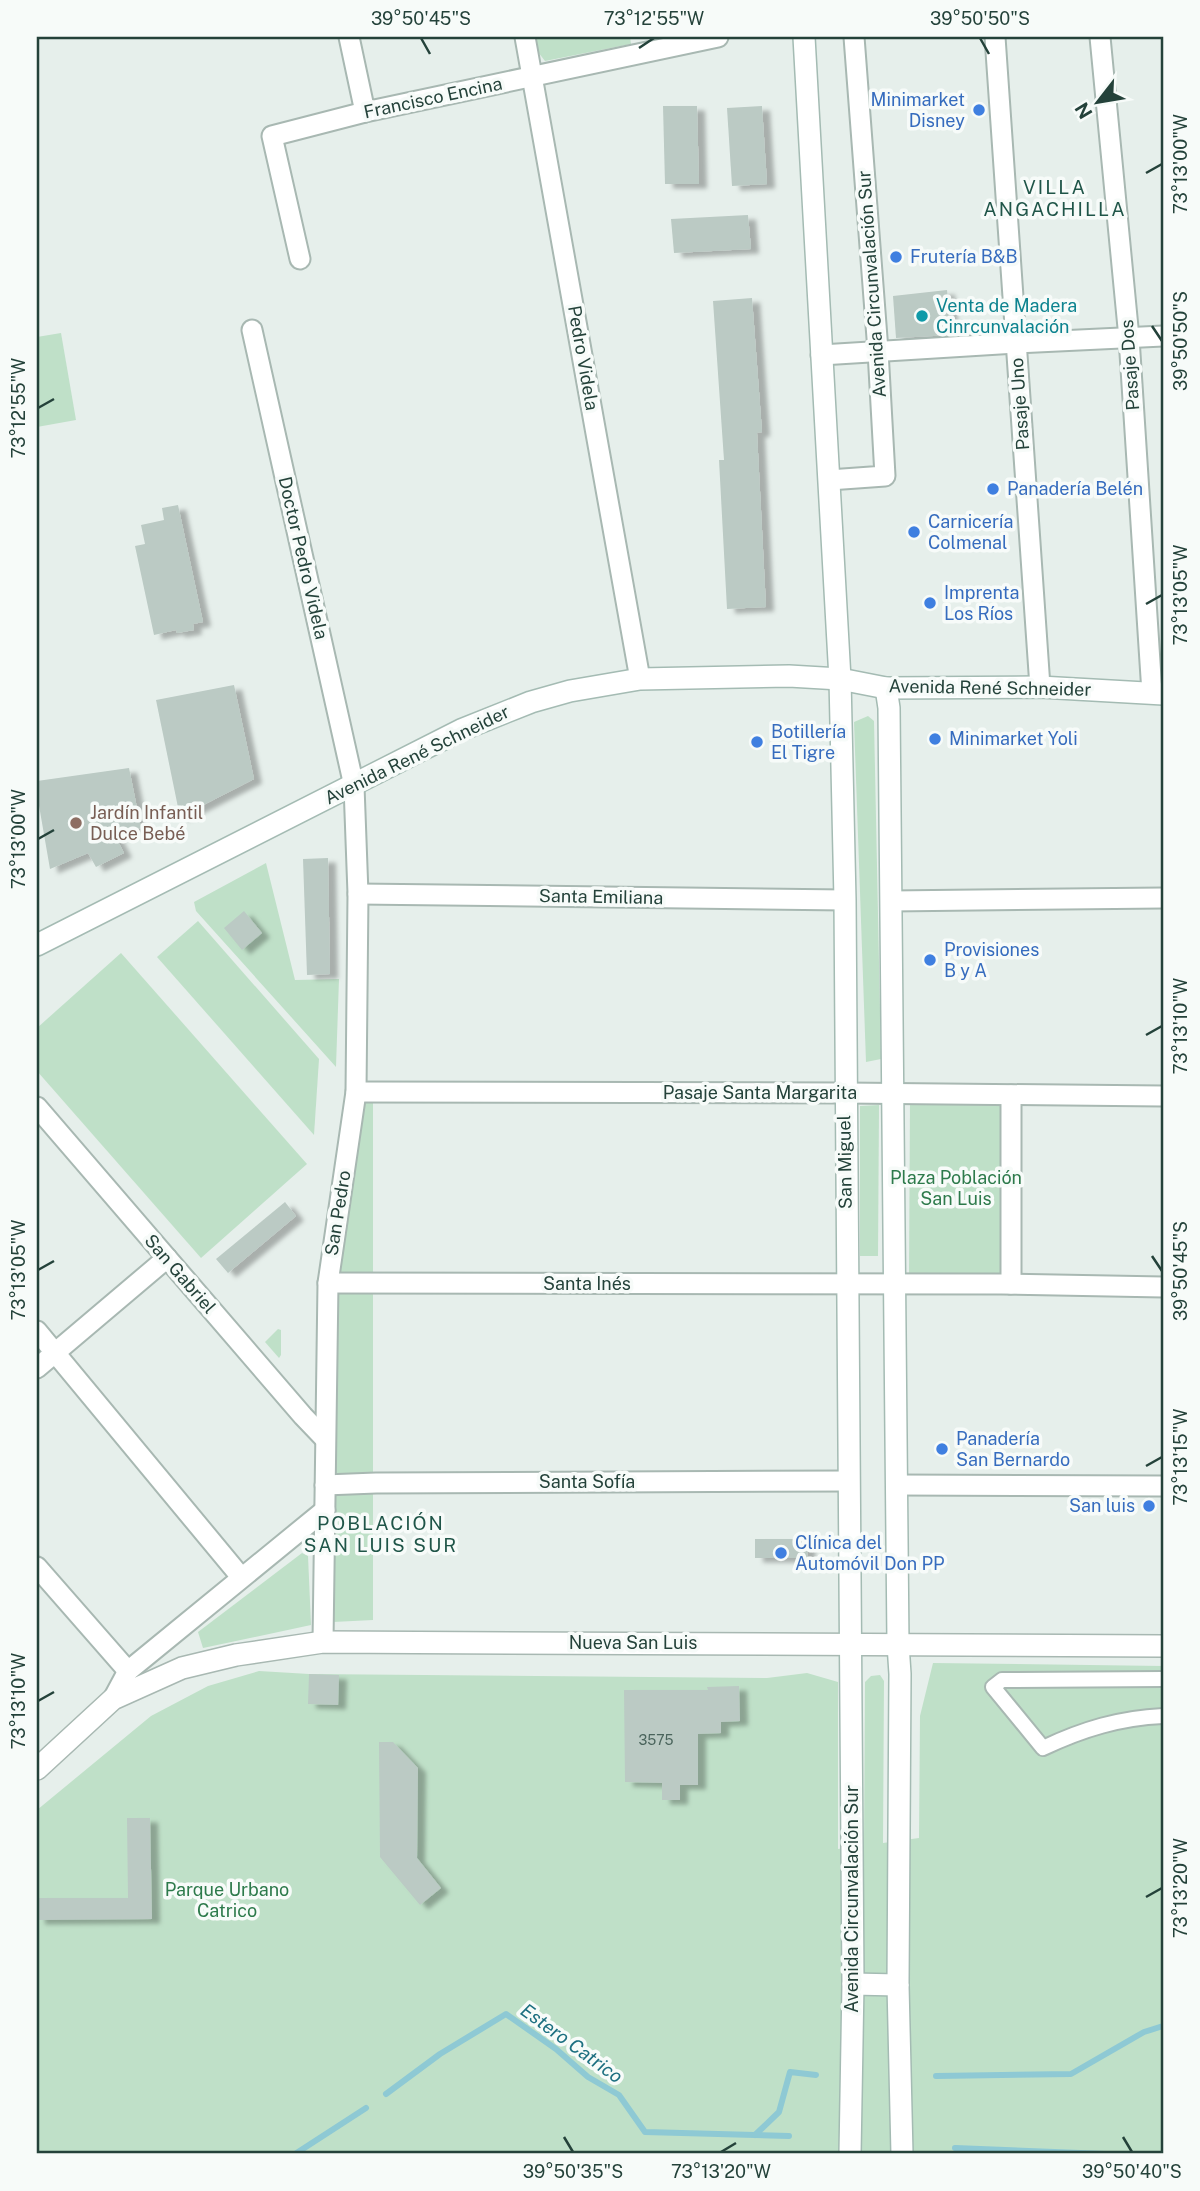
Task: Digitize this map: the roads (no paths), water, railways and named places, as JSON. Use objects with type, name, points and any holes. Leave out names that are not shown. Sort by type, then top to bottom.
[{"type":"main road","points":[[804,37],[840,679]]},
{"type":"main road","name":"Avenida René Schneider","points":[[37,945],[461,730],[516,707],[570,691],[640,679],[789,676],[840,679],[886,688],[1040,687],[1157,694]]},
{"type":"main road","name":"San Miguel","points":[[840,679],[845,900],[850,1644]]},
{"type":"main road","points":[[886,688],[889,708],[900,1674],[898,1985],[902,2154]]},
{"type":"main road","name":"Nueva San Luis","points":[[37,1769],[113,1699],[182,1668],[323,1642],[1163,1646]]},
{"type":"main road","name":"Avenida Circunvalación Sur","points":[[850,1644],[853,1984],[850,2154]]},
{"type":"main road","points":[[853,1984],[898,1985]]},
{"type":"street","points":[[349,37],[365,113]]},
{"type":"street","name":"Pedro Videla","points":[[525,37],[640,679]]},
{"type":"street","name":"Francisco Encina","points":[[300,259],[272,136],[365,113],[718,37]]},
{"type":"street","name":"Avenida Circunvalación Sur","points":[[829,480],[885,476],[854,37]]},
{"type":"street","name":"Pasaje Uno","points":[[995,37],[1040,687]]},
{"type":"street","name":"Pasaje Dos","points":[[1100,37],[1129,338],[1157,694]]},
{"type":"street","name":"Doctor Pedro Videla","points":[[253,330],[354,786]]},
{"type":"street","points":[[821,355],[1163,336]]},
{"type":"street","name":"San Pedro","points":[[323,1642],[328,1283],[356,1092],[358,894],[354,786]]},
{"type":"street","name":"Santa Emiliana","points":[[358,894],[845,900]]},
{"type":"street","points":[[891,901],[1163,898]]},
{"type":"street","name":"Pasaje Santa Margarita","points":[[356,1092],[1163,1096]]},
{"type":"street","points":[[1011,1095],[1011,1284]]},
{"type":"street","name":"San Gabriel","points":[[37,1107],[325,1439]]},
{"type":"street","points":[[37,1368],[167,1258]]},
{"type":"street","name":"Santa Inés","points":[[328,1283],[1011,1284],[1163,1287]]},
{"type":"street","points":[[37,1331],[241,1577]]},
{"type":"street","name":"Santa Sofía","points":[[325,1485],[849,1481]]},
{"type":"street","points":[[897,1485],[1163,1486]]},
{"type":"street","name":"Nueva San Luis","points":[[113,1699],[128,1671],[324,1510]]},
{"type":"street","points":[[37,1567],[128,1671]]},
{"type":"street","points":[[1163,1679],[1002,1680],[993,1687],[1043,1748],[1091,1727],[1119,1720],[1163,1716]]},
{"type":"waterway","name":"Estero Catrico","points":[[386,2094],[440,2054],[506,2014],[556,2049],[588,2077],[619,2095],[645,2132],[789,2136]]},
{"type":"waterway","points":[[936,2076],[1071,2074],[1144,2032],[1163,2026]]},
{"type":"waterway","points":[[755,2135],[779,2112],[790,2072],[816,2075]]},
{"type":"waterway","name":"Estero Catrico","points":[[295,2154],[366,2108]]},
{"type":"waterway","name":"Estero Catrico","points":[[955,2148],[1106,2154]]},
{"type":"place","name":"Minimarket Disney","points":[[979,110]]},
{"type":"place","name":"Frutería B&B","points":[[896,257]]},
{"type":"place","name":"Venta de Madera Cinrcunvalación","points":[[922,316]]},
{"type":"place","name":"Panadería Belén","points":[[993,489]]},
{"type":"place","name":"Carnicería Colmenal","points":[[914,532]]},
{"type":"place","name":"Imprenta Los Ríos","points":[[930,603]]},
{"type":"place","name":"Minimarket Yoli","points":[[935,739]]},
{"type":"place","name":"Botillería El Tigre","points":[[757,742]]},
{"type":"place","name":"Jardín Infantil Dulce Bebé","points":[[76,823]]},
{"type":"place","name":"Provisiones B y A","points":[[930,960]]},
{"type":"place","name":"Panadería San Bernardo","points":[[942,1449]]},
{"type":"place","name":"San luis","points":[[1149,1506]]},
{"type":"place","name":"Clínica del Automóvil Don PP","points":[[781,1553]]},
{"type":"district","name":"VILLA ANGACHILLA","points":[[1055,198]]},
{"type":"district","name":"POBLACIÓN SAN LUIS SUR","points":[[381,1534]]},
{"type":"park label","name":"Plaza Población San Luis","points":[[956,1188]]},
{"type":"park label","name":"Parque Urbano Catrico","points":[[227,1900]]}]
